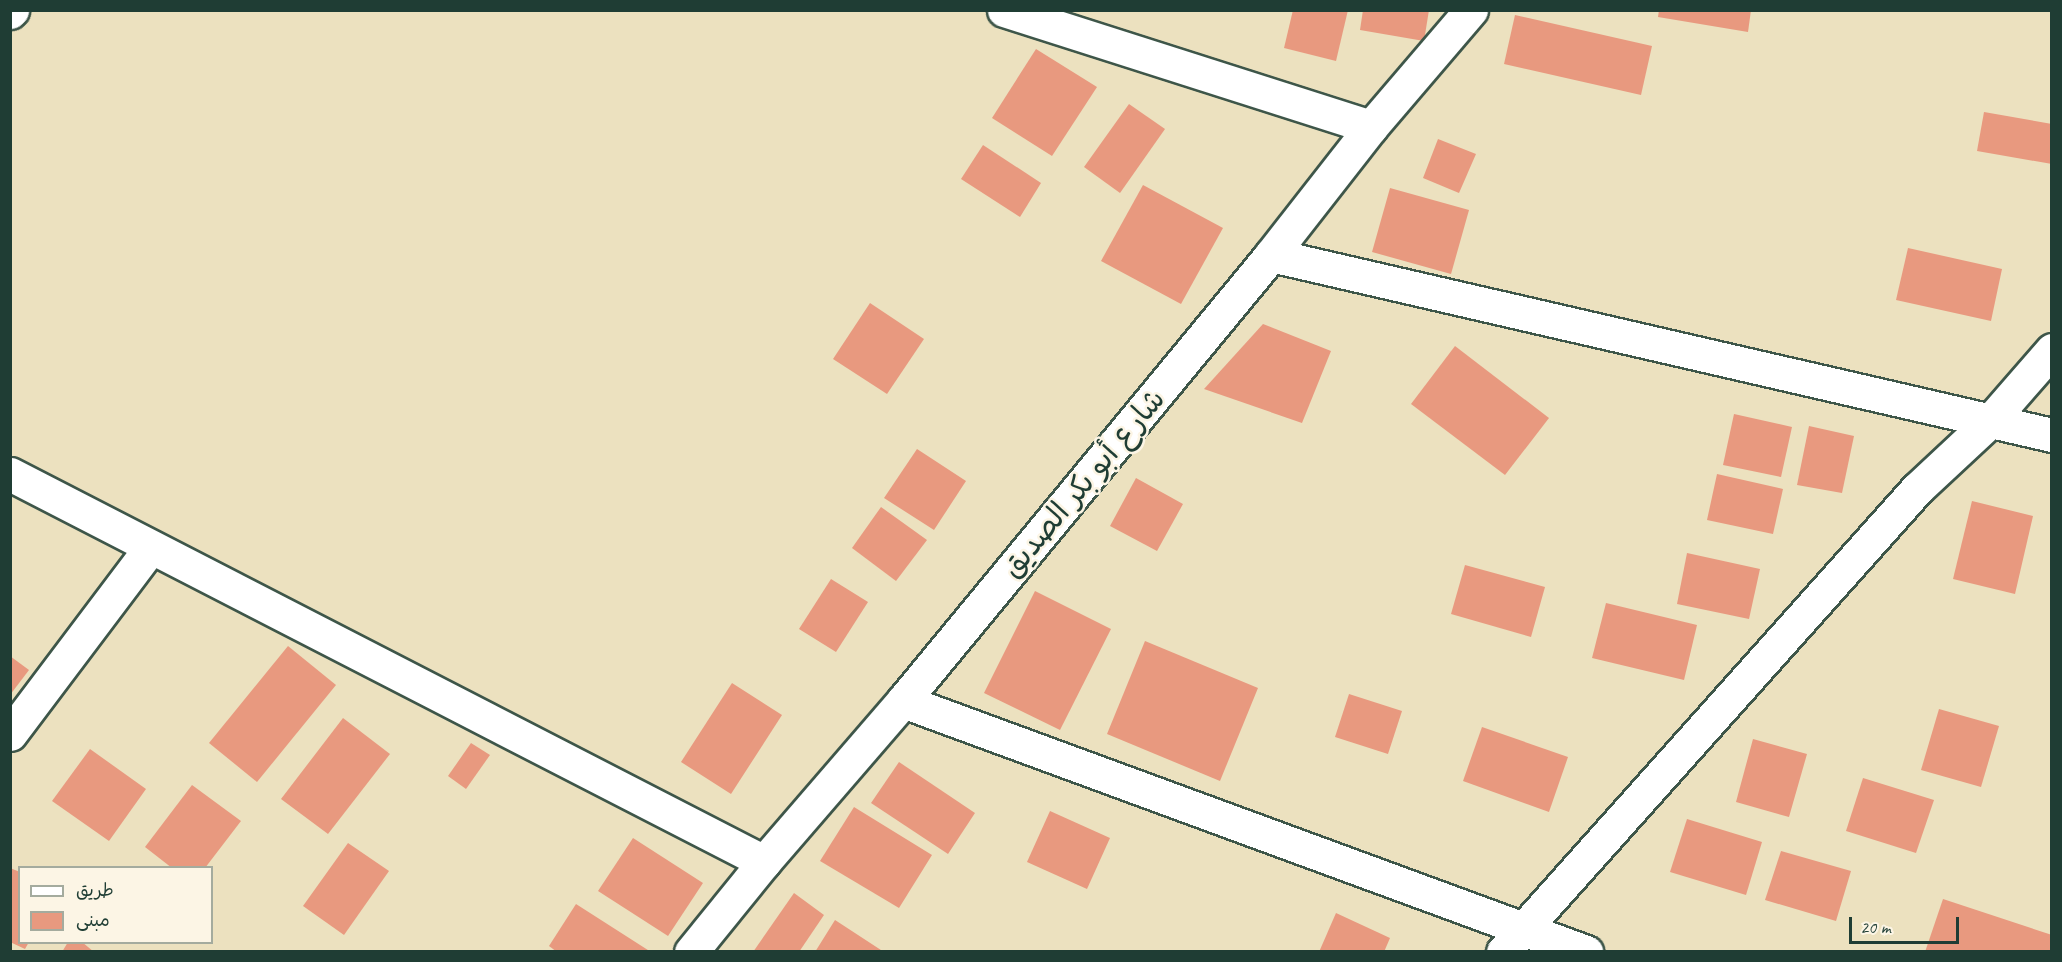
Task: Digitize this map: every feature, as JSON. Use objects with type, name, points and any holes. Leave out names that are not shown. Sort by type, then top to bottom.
[{"type":"street","points":[[1004,10],[1371,127]]},
{"type":"street","name":"شارع أبو بكر الصديق","points":[[691,951],[764,862],[903,701],[1271,255],[1371,127],[1470,10]]},
{"type":"street","points":[[1271,255],[2052,435]]},
{"type":"street","points":[[1514,941],[1917,489],[1991,420],[2052,350]]},
{"type":"street","points":[[10,474],[764,862]]},
{"type":"street","points":[[10,734],[151,547]]},
{"type":"street","points":[[903,701],[1514,941],[1586,951]]},
{"type":"building","points":[[1293,10],[1348,10],[1336,61],[1284,48]]},
{"type":"building","points":[[1363,10],[1429,10],[1424,41],[1360,30]]},
{"type":"building","points":[[1659,10],[1751,10],[1748,32],[1658,17]]},
{"type":"building","points":[[1515,15],[1652,46],[1641,95],[1504,64]]},
{"type":"building","points":[[1036,49],[1097,87],[1052,156],[992,118]]},
{"type":"building","points":[[1129,104],[1165,129],[1120,193],[1084,167]]},
{"type":"building","points":[[1984,112],[2052,124],[2052,164],[1977,151]]},
{"type":"building","points":[[1438,139],[1476,154],[1459,193],[1423,178]]},
{"type":"building","points":[[983,145],[1041,183],[1020,217],[961,179]]},
{"type":"building","points":[[1143,185],[1223,228],[1181,304],[1101,261]]},
{"type":"building","points":[[1390,188],[1469,210],[1451,274],[1372,252]]},
{"type":"building","points":[[1908,248],[2002,269],[1991,321],[1896,300]]},
{"type":"building","points":[[870,303],[924,339],[887,394],[833,359]]},
{"type":"building","points":[[1263,324],[1331,351],[1302,423],[1204,389]]},
{"type":"building","points":[[1455,346],[1549,418],[1505,475],[1411,404]]},
{"type":"building","points":[[1734,414],[1792,427],[1781,477],[1723,465]]},
{"type":"building","points":[[1809,426],[1854,436],[1842,493],[1797,485]]},
{"type":"building","points":[[917,449],[966,481],[934,530],[884,498]]},
{"type":"building","points":[[1717,474],[1783,489],[1773,534],[1707,520]]},
{"type":"building","points":[[1136,478],[1183,504],[1157,551],[1110,526]]},
{"type":"building","points":[[1972,501],[2033,516],[2015,594],[1953,579]]},
{"type":"building","points":[[881,507],[927,540],[896,581],[852,548]]},
{"type":"building","points":[[1687,553],[1760,569],[1749,619],[1677,604]]},
{"type":"building","points":[[1465,565],[1545,587],[1531,637],[1451,614]]},
{"type":"building","points":[[831,579],[868,602],[836,652],[799,629]]},
{"type":"building","points":[[1035,591],[1111,629],[1060,730],[984,693]]},
{"type":"building","points":[[1606,603],[1697,625],[1684,680],[1592,658]]},
{"type":"building","points":[[1145,641],[1258,688],[1220,781],[1107,734]]},
{"type":"building","points":[[288,646],[336,685],[257,782],[209,743]]},
{"type":"building","points":[[10,656],[29,670],[10,695]]},
{"type":"building","points":[[732,683],[782,715],[731,794],[681,762]]},
{"type":"building","points":[[1349,694],[1402,711],[1388,754],[1335,737]]},
{"type":"building","points":[[1939,709],[1999,726],[1981,787],[1921,770]]},
{"type":"building","points":[[343,718],[390,754],[328,834],[281,799]]},
{"type":"building","points":[[1482,727],[1568,757],[1549,812],[1463,781]]},
{"type":"building","points":[[1753,739],[1807,754],[1789,817],[1736,802]]},
{"type":"building","points":[[471,743],[490,755],[466,789],[448,776]]},
{"type":"building","points":[[90,749],[146,789],[109,841],[52,801]]},
{"type":"building","points":[[899,762],[975,813],[948,854],[871,803]]},
{"type":"building","points":[[1863,778],[1934,800],[1916,853],[1846,831]]},
{"type":"building","points":[[192,785],[241,821],[207,866],[169,866],[145,847]]},
{"type":"building","points":[[854,807],[932,855],[899,908],[820,861]]},
{"type":"building","points":[[1050,811],[1110,838],[1087,889],[1027,862]]},
{"type":"building","points":[[1687,819],[1762,842],[1746,895],[1670,872]]},
{"type":"building","points":[[633,838],[703,883],[668,936],[598,891]]},
{"type":"building","points":[[348,843],[389,871],[344,935],[303,906]]},
{"type":"building","points":[[1781,851],[1851,871],[1836,921],[1765,900]]},
{"type":"building","points":[[10,868],[18,871],[18,944],[28,944],[25,949],[10,942]]},
{"type":"building","points":[[794,893],[824,915],[799,952],[753,952]]},
{"type":"building","points":[[1943,899],[2052,935],[2052,952],[1925,952]]},
{"type":"building","points":[[576,904],[651,952],[557,952],[549,946]]},
{"type":"building","points":[[1336,913],[1390,938],[1384,952],[1319,952]]},
{"type":"building","points":[[835,920],[884,952],[815,952]]},
{"type":"building","points":[[67,944],[84,944],[94,952],[62,952]]}]
